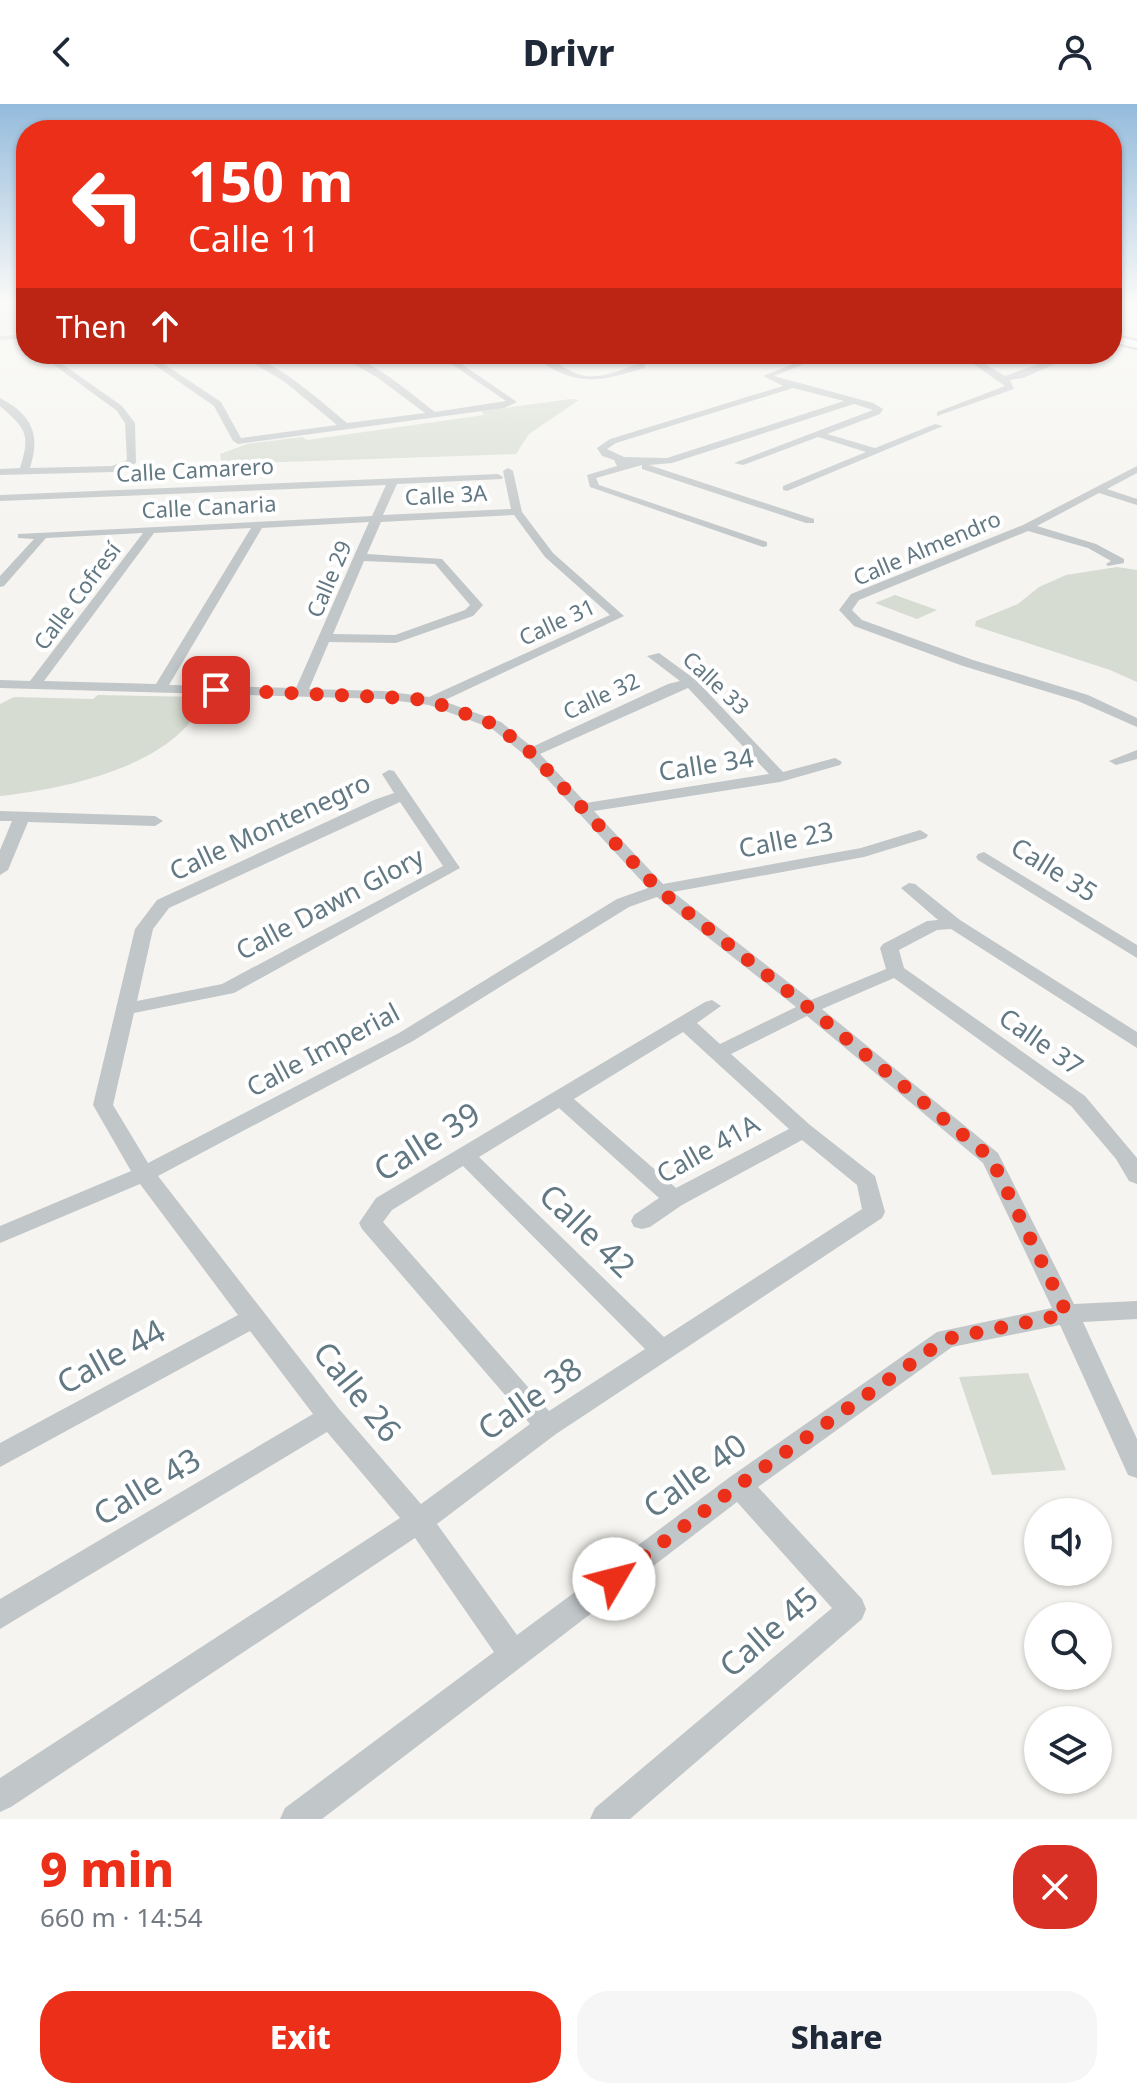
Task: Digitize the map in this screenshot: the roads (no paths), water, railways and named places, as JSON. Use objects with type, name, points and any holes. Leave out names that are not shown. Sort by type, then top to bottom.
[{"type":"street","points":[[0,472],[124,467],[132,461],[130,423],[119,408],[84,383]]},
{"type":"street","points":[[187,383],[218,404],[238,441],[513,402],[485,383]]},
{"type":"street","points":[[292,383],[346,427]]},
{"type":"street","points":[[391,383],[434,415]]},
{"type":"street","points":[[739,463],[877,412],[878,409],[781,383]]},
{"type":"street","points":[[940,414],[1011,387],[1008,383]]},
{"type":"street","points":[[792,386],[604,444],[602,451],[621,462],[641,464],[668,461],[853,401]]},
{"type":"street","points":[[0,401],[32,430],[34,442],[24,472]]},
{"type":"street","points":[[787,488],[938,426]]},
{"type":"street","points":[[817,434],[876,452]]},
{"type":"street","points":[[621,462],[591,477],[595,487],[763,544]]},
{"type":"street","points":[[641,464],[810,521]]},
{"type":"street","name":"Calle Almendro","points":[[1137,469],[1027,527],[855,597],[845,610],[858,623],[968,663],[1083,698],[1137,723]]},
{"type":"street","name":"Calle Camarero","points":[[0,498],[165,487],[393,481],[503,474]]},
{"type":"street","name":"Calle 31","points":[[431,701],[618,616],[549,555],[517,512],[503,474]]},
{"type":"street","name":"Calle 29","points":[[301,692],[393,481]]},
{"type":"street","points":[[1098,489],[1137,502]]},
{"type":"street","name":"Calle 3A","points":[[376,519],[517,512]]},
{"type":"street","name":"Calle Canaria","points":[[22,536],[376,519]]},
{"type":"street","points":[[160,689],[259,524]]},
{"type":"street","points":[[1027,527],[1092,546],[1120,561],[1112,564]]},
{"type":"street","name":"Calle Cofresí","points":[[34,685],[151,530]]},
{"type":"street","points":[[0,583],[43,535]]},
{"type":"street","points":[[326,638],[396,639],[469,613],[477,605],[438,561],[360,557]]},
{"type":"street","name":"Calle 33","points":[[654,656],[691,683],[780,777]]},
{"type":"street","name":"Calle 32","points":[[531,753],[673,687],[691,683]]},
{"type":"street","points":[[0,684],[383,695],[431,701],[496,725],[531,753],[659,890],[991,1158],[1137,1467]]},
{"type":"street","points":[[1116,761],[1137,754]]},
{"type":"street","name":"Calle 34","points":[[583,808],[780,777],[835,762]]},
{"type":"street","name":"Calle Dawn Glory","points":[[124,1009],[227,989],[452,868],[389,774]]},
{"type":"street","name":"Calle Montenegro","points":[[144,1174],[103,1105],[144,929],[163,904],[379,803],[402,796]]},
{"type":"street","points":[[0,816],[155,821]]},
{"type":"street","points":[[0,870],[22,817]]},
{"type":"street","name":"Calle 23","points":[[659,890],[864,852],[920,835]]},
{"type":"street","name":"Calle 35","points":[[984,857],[1137,953]]},
{"type":"street","points":[[909,888],[954,924],[1113,1023],[1137,1042]]},
{"type":"street","name":"Calle Imperial","points":[[0,1235],[144,1174],[406,1037],[623,903],[659,890]]},
{"type":"street","points":[[719,1052],[809,1008],[896,971],[889,948],[933,925],[954,924]]},
{"type":"street","name":"Calle 37","points":[[896,971],[1078,1101],[1124,1154],[1137,1176]]},
{"type":"street","name":"Calle 39","points":[[547,1426],[370,1223],[384,1204],[712,1006]]},
{"type":"street","name":"Calle 38","points":[[0,1796],[419,1521],[547,1426],[874,1212],[867,1181],[803,1130],[685,1023]]},
{"type":"street","points":[[559,1097],[674,1199]]},
{"type":"street","name":"Calle 41A","points":[[642,1221],[674,1199],[803,1130]]},
{"type":"street","name":"Calle 42","points":[[466,1157],[662,1350]]},
{"type":"street","name":"Calle 26","points":[[144,1174],[330,1417],[419,1521],[513,1654]]},
{"type":"street","name":"Calle 40","points":[[296,1819],[739,1485],[946,1339],[1067,1314],[1137,1310]]},
{"type":"street","name":"Calle 44","points":[[0,1456],[255,1317]]},
{"type":"street","name":"Calle 43","points":[[0,1615],[330,1417]]},
{"type":"street","name":"Calle 45","points":[[606,1819],[852,1609],[739,1485]]}]
